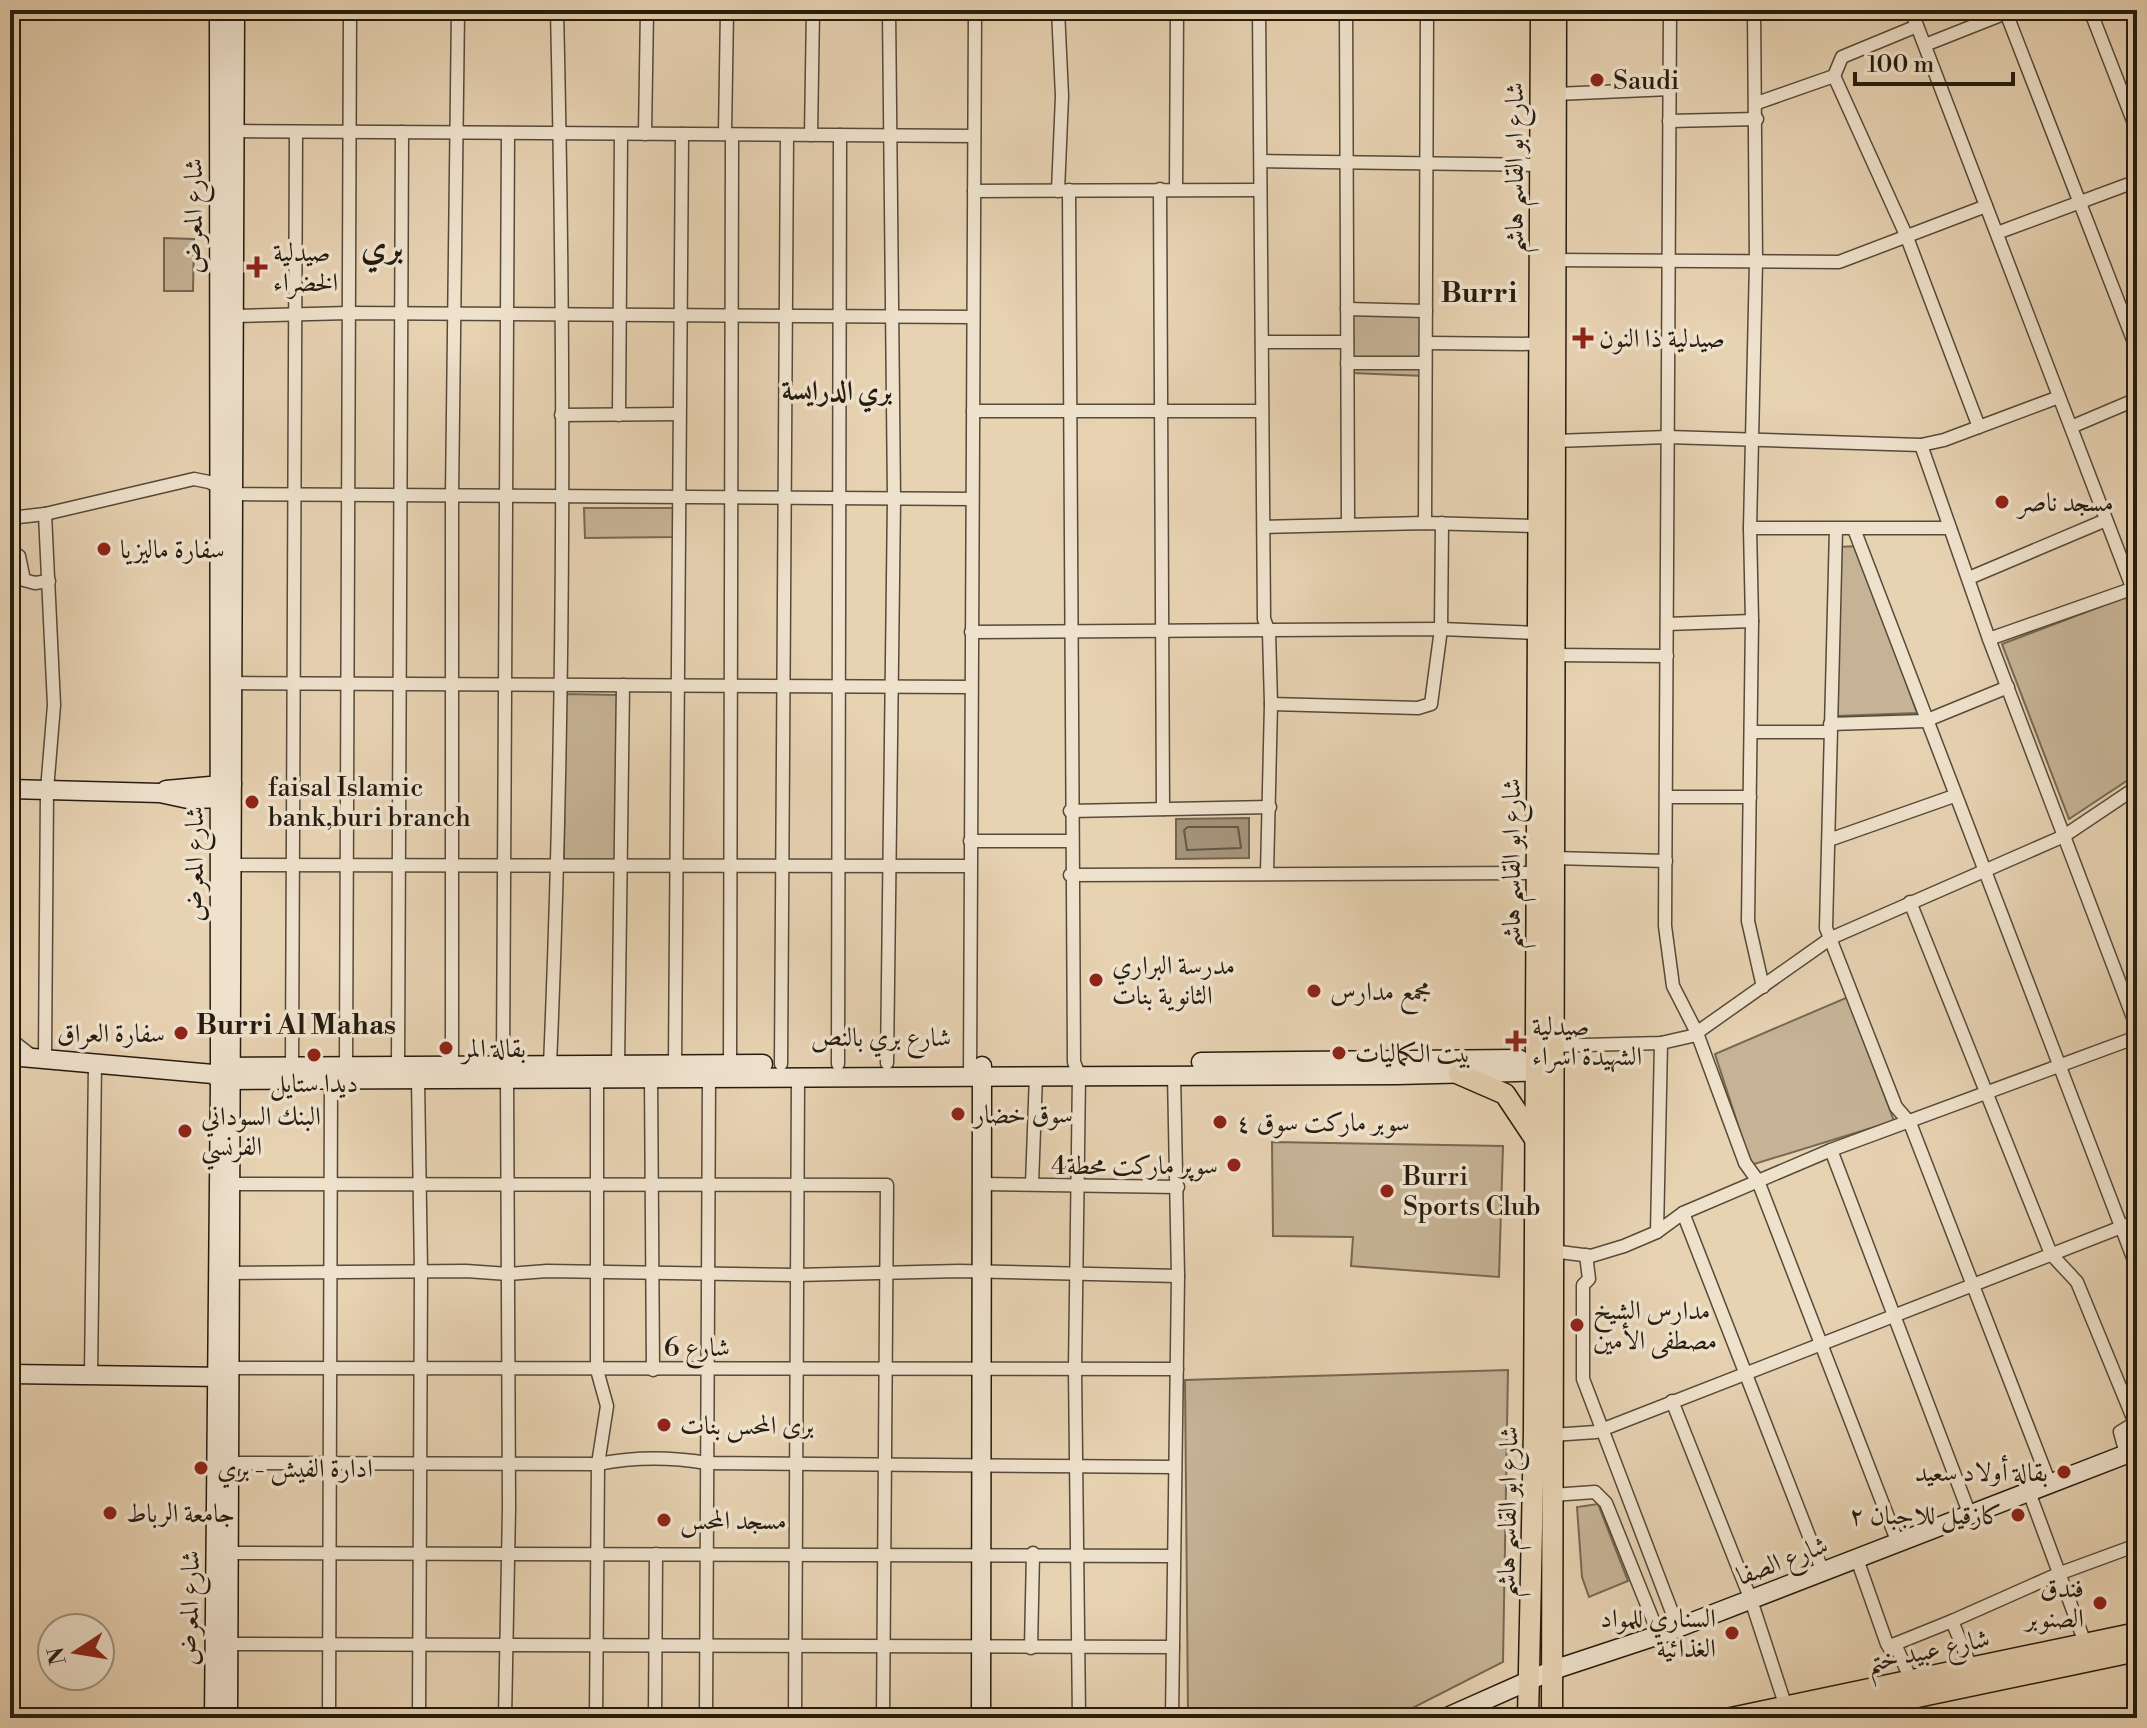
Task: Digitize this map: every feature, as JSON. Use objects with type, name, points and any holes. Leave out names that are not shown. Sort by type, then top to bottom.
[{"type":"main road","name":"شارع المعرض","points":[[219,10],[227,95],[230,310]]},
{"type":"main road","name":"شارع المعرض","points":[[228,1718],[222,1644],[223,1073],[227,490],[235,131],[227,95],[235,10]]},
{"type":"main road","name":"شارع ابو القاسم هاشم","points":[[1541,10],[1537,873],[1552,1251],[1552,1718]]},
{"type":"main road","name":"شارع ابو القاسم هاشم","points":[[1528,1718],[1532,1680],[1536,1141],[1545,1058],[1554,858],[1556,10]]},
{"type":"main road","points":[[10,789],[160,793],[181,787],[226,791]]},
{"type":"main road","name":"شارع بري بالنص","points":[[10,1056],[331,1079],[418,1079],[550,1065],[887,1063],[1036,1075],[1077,1068],[1174,1074],[1459,1074],[1545,1058]]},
{"type":"main road","name":"شارع بري بالنص","points":[[223,1073],[292,1066],[452,1065],[597,1078],[798,1076],[976,1069],[1545,1058]]},
{"type":"main road","points":[[976,1069],[982,1184],[981,1718]]},
{"type":"main road","name":"شارع المعرض","points":[[223,1073],[232,1184],[225,1272]]},
{"type":"main road","points":[[1459,1074],[1505,1094],[1536,1141]]},
{"type":"main road","name":"شارع المعرض","points":[[214,1718],[230,1553],[230,1463],[224,1372]]},
{"type":"main road","points":[[10,1374],[224,1372]]},
{"type":"main road","name":"شارع الصفا","points":[[1445,1718],[1553,1670],[1678,1628],[2132,1452]]},
{"type":"main road","name":"شارع عبيد ختم","points":[[1731,1718],[2137,1633]]},
{"type":"main road","name":"شارع عبيد ختم","points":[[1817,1718],[2137,1651]]},
{"type":"street","points":[[346,1066],[350,10]]},
{"type":"street","points":[[452,1065],[452,495],[458,10]]},
{"type":"street","points":[[550,1065],[561,685],[557,10]]},
{"type":"street","points":[[645,134],[647,10]]},
{"type":"street","points":[[727,10],[734,316],[730,1064]]},
{"type":"street","points":[[811,135],[813,10]]},
{"type":"street","points":[[887,1063],[894,499],[889,10]]},
{"type":"street","points":[[975,10],[970,866],[976,1069]]},
{"type":"street","points":[[1058,10],[1069,413],[1070,875],[1077,1068],[1075,1370],[1079,1718]]},
{"type":"street","points":[[1176,189],[1177,10]]},
{"type":"street","points":[[1259,10],[1264,619],[1269,632],[1271,704],[1267,873]]},
{"type":"street","points":[[1346,10],[1348,523]]},
{"type":"street","points":[[1425,523],[1427,10]]},
{"type":"street","points":[[1670,10],[1666,797],[1669,974],[1697,1033],[1745,1163],[1758,1181],[1898,1543]]},
{"type":"street","points":[[1754,10],[1757,119],[1750,528],[1752,732],[1748,921],[1763,987]]},
{"type":"street","points":[[1911,10],[2136,592],[1989,639]]},
{"type":"street","points":[[2090,10],[2137,131]]},
{"type":"street","points":[[1925,45],[2008,11],[2137,350]]},
{"type":"street","points":[[1917,26],[1842,57],[1834,76],[1906,235],[1979,427]]},
{"type":"street","points":[[1757,103],[1834,76]]},
{"type":"street","points":[[1556,94],[1670,89]]},
{"type":"street","points":[[1669,121],[1757,119]]},
{"type":"street","points":[[235,131],[974,136]]},
{"type":"street","points":[[292,1066],[296,132]]},
{"type":"street","points":[[398,1066],[402,132]]},
{"type":"street","points":[[505,1718],[509,1185],[503,865],[508,133]]},
{"type":"street","points":[[619,415],[621,134]]},
{"type":"street","points":[[675,1064],[679,865],[682,134]]},
{"type":"street","points":[[781,1064],[787,135]]},
{"type":"street","points":[[838,1064],[836,686],[840,135]]},
{"type":"street","points":[[1261,161],[1540,165]]},
{"type":"street","points":[[1997,233],[2137,181]]},
{"type":"street","points":[[1160,189],[1163,809]]},
{"type":"street","points":[[974,191],[1260,190]]},
{"type":"street","points":[[1555,260],[1839,262],[1986,206]]},
{"type":"street","points":[[1347,309],[1426,311]]},
{"type":"street","points":[[230,310],[296,315],[973,317]]},
{"type":"street","points":[[1262,342],[1347,342]]},
{"type":"street","points":[[1426,343],[1539,344]]},
{"type":"street","points":[[1347,363],[1425,363]]},
{"type":"street","points":[[1555,441],[1668,437],[1921,445],[2059,397]]},
{"type":"street","points":[[2071,427],[2137,399]]},
{"type":"street","points":[[973,411],[1262,411]]},
{"type":"street","points":[[561,415],[679,414]]},
{"type":"street","points":[[1921,445],[1989,639],[2064,836],[2133,998],[2137,1028]]},
{"type":"street","points":[[10,518],[45,514],[188,480],[227,490],[294,494],[972,499]]},
{"type":"street","points":[[39,1057],[47,790],[54,717],[45,514]]},
{"type":"street","points":[[1969,578],[2106,520]]},
{"type":"street","points":[[1264,527],[1348,523],[1538,526]]},
{"type":"street","points":[[1271,704],[1418,708],[1431,704],[1441,629],[1442,523]]},
{"type":"street","points":[[1750,528],[1950,528]]},
{"type":"street","points":[[1836,529],[1826,928],[1896,1107],[1910,1123],[2050,1484]]},
{"type":"street","points":[[1854,529],[2137,1268]]},
{"type":"street","points":[[10,551],[19,556],[24,580],[35,583],[49,581]]},
{"type":"street","points":[[1667,624],[1752,621]]},
{"type":"street","points":[[971,632],[1441,629],[1538,633]]},
{"type":"street","points":[[1554,655],[1667,656]]},
{"type":"street","points":[[226,684],[971,687]]},
{"type":"street","points":[[618,1065],[623,685]]},
{"type":"street","points":[[1752,732],[1925,721],[2008,687]]},
{"type":"street","points":[[1545,1058],[1661,1043],[1697,1033],[1831,938],[2064,836],[2137,787]]},
{"type":"street","points":[[1829,840],[1954,796]]},
{"type":"street","points":[[1666,797],[1750,797]]},
{"type":"street","points":[[1070,811],[1270,807]]},
{"type":"street","points":[[970,841],[1070,841]]},
{"type":"street","points":[[1554,858],[1666,861]]},
{"type":"street","points":[[226,865],[970,866]]},
{"type":"street","points":[[1070,875],[1537,873]]},
{"type":"street","points":[[1910,902],[2051,1254],[2077,1282],[2135,1423],[2120,1432],[2132,1452]]},
{"type":"street","points":[[1552,1251],[1596,1255],[1657,1232],[1683,1213],[1831,1150],[1987,1095],[2137,1037]]},
{"type":"street","points":[[10,1039],[39,1057]]},
{"type":"street","points":[[1657,1232],[1661,1043]]},
{"type":"street","points":[[91,1375],[95,1064]]},
{"type":"street","points":[[1172,1718],[1178,1276],[1174,1074]]},
{"type":"street","points":[[1032,1184],[1036,1075]]},
{"type":"street","points":[[795,1718],[798,1076]]},
{"type":"street","points":[[651,1077],[655,1185],[653,1370]]},
{"type":"street","points":[[706,1718],[709,1077]]},
{"type":"street","points":[[596,1718],[598,1464],[607,1406],[597,1370],[597,1078]]},
{"type":"street","points":[[329,1718],[331,1079]]},
{"type":"street","points":[[418,1079],[421,1272],[419,1718]]},
{"type":"street","points":[[1831,1150],[1970,1515]]},
{"type":"street","points":[[232,1184],[887,1185],[883,1718]]},
{"type":"street","points":[[982,1184],[1178,1187]]},
{"type":"street","points":[[1683,1213],[1823,1572]]},
{"type":"street","points":[[1552,1435],[1591,1433],[2137,1221]]},
{"type":"street","points":[[1586,1255],[1589,1279],[1583,1285],[1581,1365],[1601,1429],[1678,1628]]},
{"type":"street","points":[[225,1272],[508,1274],[547,1271],[796,1275],[982,1272],[1178,1276]]},
{"type":"street","name":"شارع 6","points":[[224,1372],[420,1368],[507,1371],[1177,1369]]},
{"type":"street","points":[[1672,1401],[1751,1600],[1786,1707]]},
{"type":"street","points":[[230,1463],[598,1464],[621,1460],[684,1459],[707,1463],[1174,1467]]},
{"type":"street","points":[[1552,1495],[1595,1492],[1606,1503],[1659,1635]]},
{"type":"street","points":[[2029,1492],[2085,1643]]},
{"type":"street","points":[[1857,1559],[1890,1649],[1895,1644],[2058,1574],[2137,1545]]},
{"type":"street","points":[[230,1553],[1033,1553],[1172,1556]]},
{"type":"street","points":[[1031,1648],[1033,1553]]},
{"type":"street","points":[[655,1718],[656,1554]]},
{"type":"street","points":[[1952,1621],[1971,1667]]},
{"type":"street","points":[[222,1644],[1173,1647]]},
{"type":"street","points":[[1895,1644],[1911,1680]]},
{"type":"shaded area","points":[[164,238],[194,239],[193,291],[164,291]]},
{"type":"shaded area","points":[[1352,312],[1426,313],[1424,376],[1352,373]]},
{"type":"shaded area","points":[[584,508],[675,508],[674,537],[585,538]]},
{"type":"shaded area","points":[[1858,546],[1917,713],[1836,716],[1839,547]]},
{"type":"shaded area","points":[[2126,597],[2137,631],[2137,774],[2069,819],[2002,644]]},
{"type":"shaded area","points":[[565,694],[620,695],[618,861],[564,861]]},
{"type":"shaded area","points":[[1848,997],[1894,1121],[1751,1165],[1715,1054]]},
{"type":"shaded area","name":"Burri Sports Club","points":[[1272,1142],[1503,1146],[1499,1277],[1351,1266],[1353,1237],[1273,1236]]},
{"type":"shaded area","points":[[1508,1370],[1503,1662],[1393,1718],[1188,1718],[1185,1380]]},
{"type":"shaded area","points":[[1598,1504],[1628,1581],[1589,1597],[1582,1577],[1577,1507]]},
{"type":"water","points":[[1249,818],[1249,858],[1176,859],[1176,819]]},
{"type":"place","name":"Saudi","points":[[1597,80]]},
{"type":"place","name":"صيدلية الخضراء","points":[[257,267]]},
{"type":"place","name":"صيدلية ذا النون","points":[[1583,338]]},
{"type":"place","name":"مسجد ناصر","points":[[2002,502]]},
{"type":"place","name":"سفارة ماليزيا","points":[[104,549]]},
{"type":"place","name":"faisal Islamic bank,buri branch","points":[[252,802]]},
{"type":"place","name":"مدرسة البراري الثانوية بنات","points":[[1096,980]]},
{"type":"place","name":"مجمع مدارس","points":[[1314,991]]},
{"type":"place","name":"سفارة العراق","points":[[181,1033]]},
{"type":"place","name":"صيدلية الشهيدة اسراء","points":[[1516,1041]]},
{"type":"place","name":"بقالة المر","points":[[446,1048]]},
{"type":"place","name":"بيت الكماليات","points":[[1339,1053]]},
{"type":"place","name":"ديدا ستايل","points":[[314,1055]]},
{"type":"place","name":"سوق خضار","points":[[958,1114]]},
{"type":"place","name":"سوبر ماركت سوق ٤","points":[[1220,1122]]},
{"type":"place","name":"البنك السوداني الفرنسي","points":[[185,1131]]},
{"type":"place","name":"سوپر مارکت محطة4","points":[[1234,1165]]},
{"type":"place","name":"Burri Sports Club","points":[[1387,1191]]},
{"type":"place","name":"مدارس الشيخ مصطفى الأمين","points":[[1577,1325]]},
{"type":"place","name":"برى المحس بنات","points":[[664,1425]]},
{"type":"place","name":"ادارة الفيش - بري","points":[[201,1468]]},
{"type":"place","name":"بقالة أولاد سعيد","points":[[2064,1472]]},
{"type":"place","name":"جامعة الرباط","points":[[110,1513]]},
{"type":"place","name":"كازقيل للاجبان ٢","points":[[2018,1515]]},
{"type":"place","name":"مسجد المحس","points":[[664,1520]]},
{"type":"place","name":"فندق الصنوبر","points":[[2100,1603]]},
{"type":"place","name":"السناري للمواد الغذائية","points":[[1732,1633]]},
{"type":"district","name":"بري","points":[[382,246]]},
{"type":"district","name":"Burri","points":[[1479,292]]},
{"type":"district","name":"بري الدرايسة","points":[[837,390]]},
{"type":"district","name":"Burri Al Mahas","points":[[296,1024]]}]
